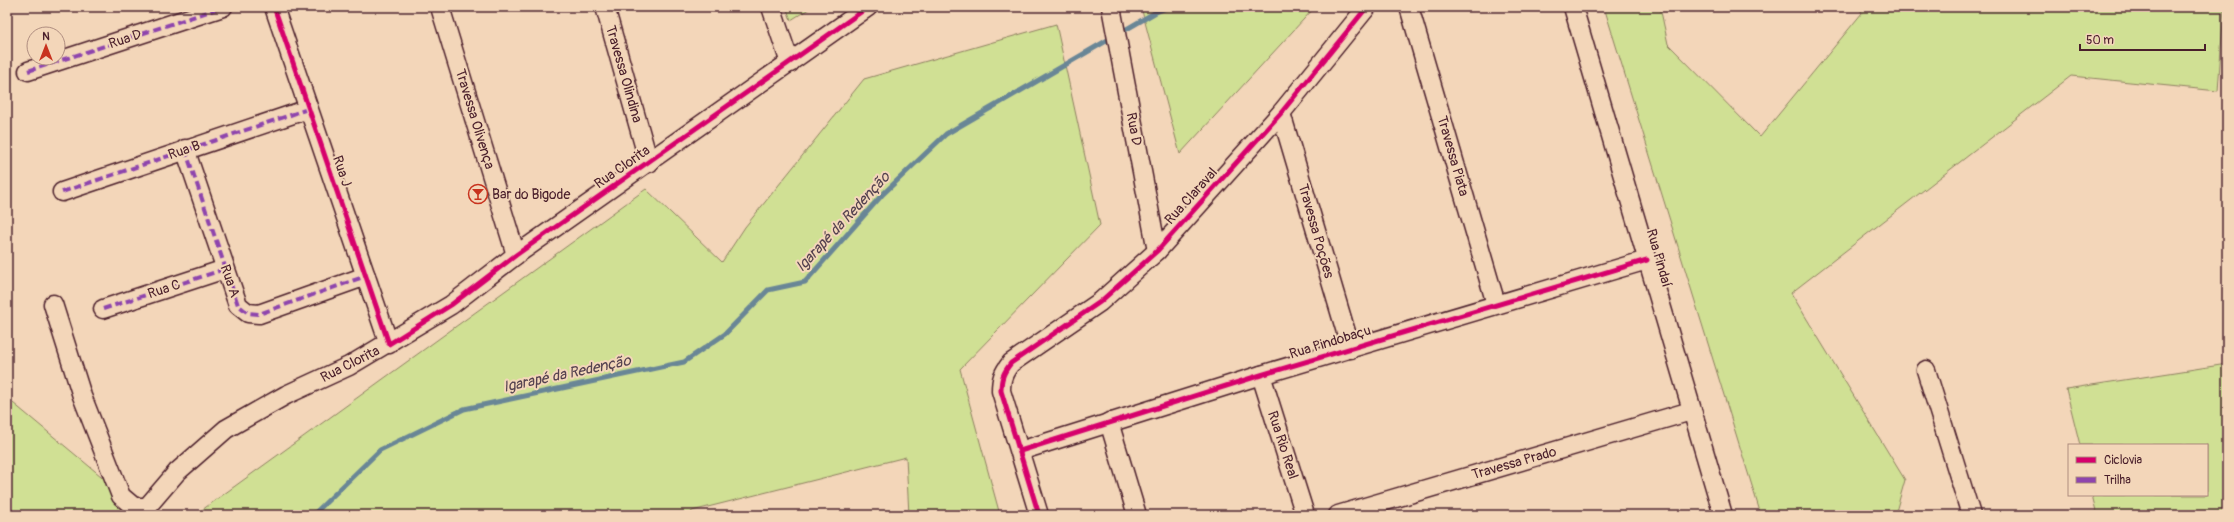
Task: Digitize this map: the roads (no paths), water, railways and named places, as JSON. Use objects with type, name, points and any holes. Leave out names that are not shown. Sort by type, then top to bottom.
[{"type":"street","name":"Rua D","points":[[28,71],[223,7]]},
{"type":"street","name":"Rua J","points":[[274,7],[389,344]]},
{"type":"street","name":"Travessa Olivença","points":[[440,7],[516,255]]},
{"type":"street","name":"Travessa Olindina","points":[[605,7],[649,163]]},
{"type":"street","points":[[771,7],[790,63]]},
{"type":"street","name":"Rua Clorita","points":[[53,304],[82,396],[121,496],[134,507],[147,507],[177,472],[226,429],[286,395],[349,366],[389,344],[451,305],[516,255],[649,163],[868,7]]},
{"type":"street","name":"Rua D","points":[[1111,7],[1157,252]]},
{"type":"street","name":"Rua Claraval","points":[[1020,451],[1001,392],[1001,379],[1011,363],[1100,302],[1157,252],[1281,113],[1367,7]]},
{"type":"street","name":"Travessa Piata","points":[[1409,7],[1496,304]]},
{"type":"street","name":"Rua Pindaí","points":[[1573,7],[1691,411],[1723,515]]},
{"type":"street","name":"Rua B","points":[[62,192],[185,149],[308,109]]},
{"type":"street","name":"Travessa Poções","points":[[1281,113],[1351,349]]},
{"type":"street","name":"Rua A","points":[[185,149],[238,305],[248,313],[259,314],[366,276]]},
{"type":"street","name":"Rua Pindobaçu","points":[[1020,451],[1109,422],[1496,304],[1647,260]]},
{"type":"street","name":"Rua C","points":[[103,309],[225,269]]},
{"type":"street","points":[[1926,370],[1970,515]]},
{"type":"street","name":"Rua Rio Real","points":[[1260,376],[1305,515]]},
{"type":"street","name":"Travessa Prado","points":[[1338,515],[1691,411]]},
{"type":"street","points":[[1109,422],[1137,515]]},
{"type":"street","points":[[1020,451],[1039,515]]},
{"type":"waterway","name":"Igarapé da Redenção","points":[[313,515],[380,450],[464,409],[684,362],[725,334],[768,290],[805,282],[882,195],[946,134],[1156,12],[1169,7]]},
{"type":"place","name":"Bar do Bigode","points":[[478,194]]}]
